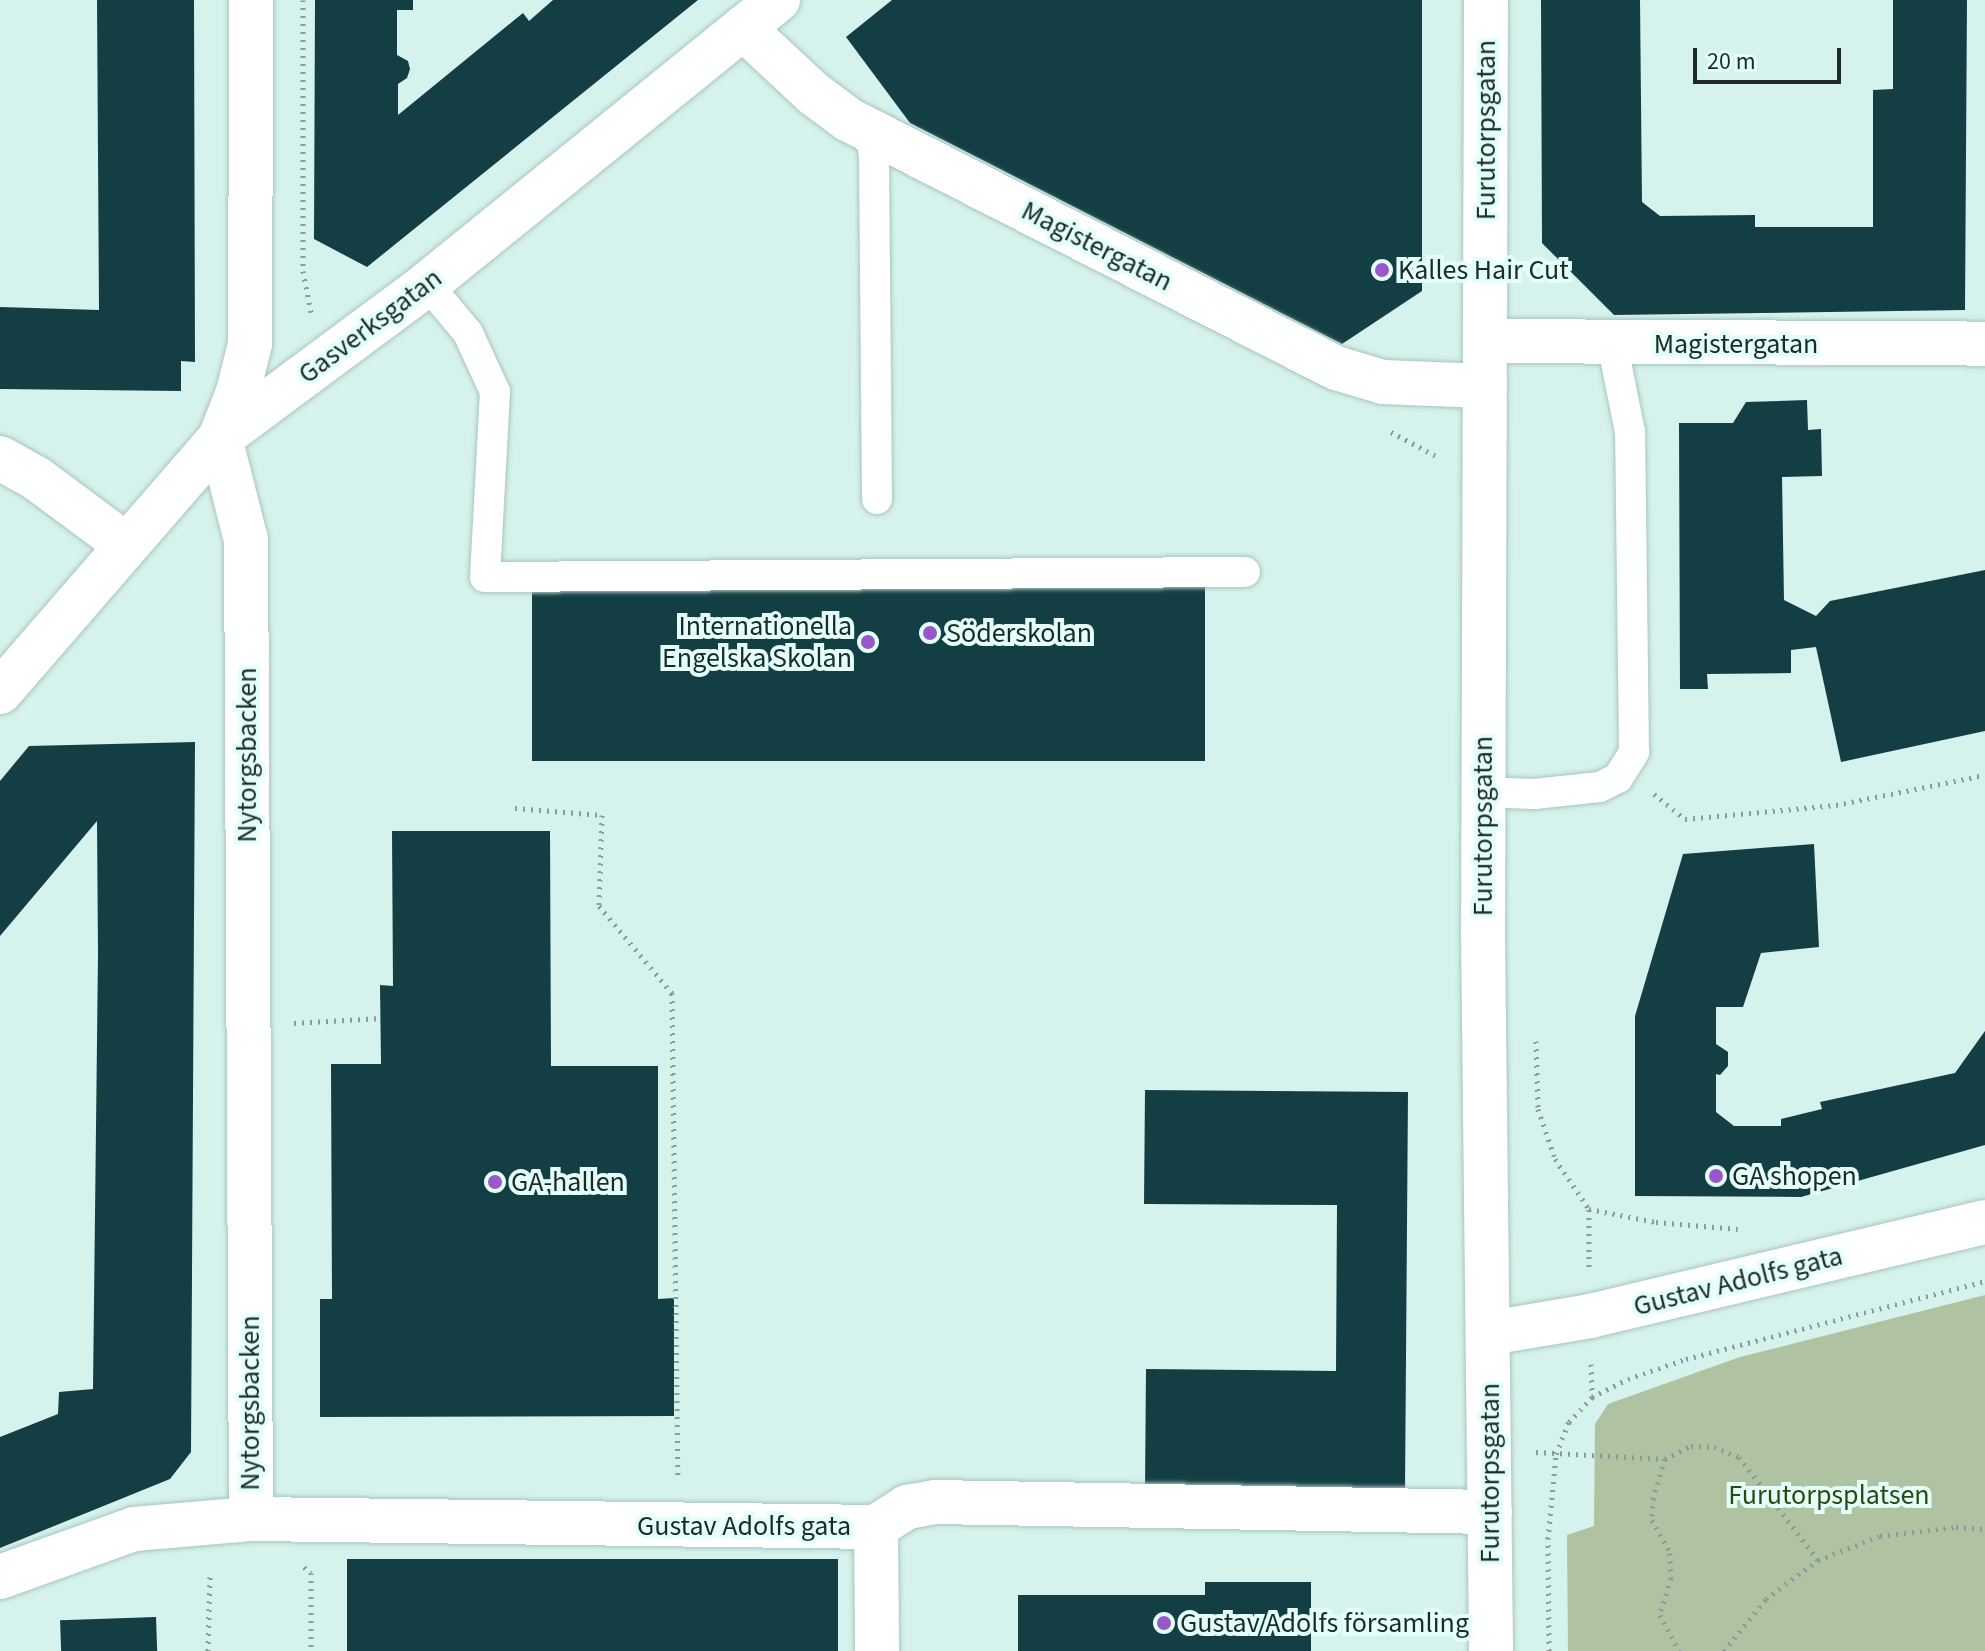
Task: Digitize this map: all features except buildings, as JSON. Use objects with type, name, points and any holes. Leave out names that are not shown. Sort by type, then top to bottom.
[{"type":"street","points":[[220,438],[238,392],[250,344],[251,0]]},
{"type":"street","name":"Gasverksgatan","points":[[0,692],[125,544],[220,438],[427,284],[743,14],[778,0]]},
{"type":"street","name":"Furutorpsgatan","points":[[1486,0],[1483,792],[1491,1651]]},
{"type":"street","name":"Magistergatan","points":[[743,14],[832,109],[1336,368],[1383,382],[1485,386]]},
{"type":"street","name":"Magistergatan","points":[[1487,341],[1985,344]]},
{"type":"street","name":"Nytorgsbacken","points":[[220,438],[246,540],[251,1519]]},
{"type":"street","points":[[0,458],[36,478],[125,544]]},
{"type":"street","name":"Gustav Adolfs gata","points":[[1490,1333],[1590,1316],[1985,1222]]},
{"type":"street","name":"Gustav Adolfs gata","points":[[0,1577],[134,1529],[251,1519],[876,1527],[907,1507],[934,1502],[1490,1512]]},
{"type":"street","points":[[876,1527],[877,1651]]},
{"type":"lane","points":[[870,131],[874,156],[877,499]]},
{"type":"lane","points":[[427,284],[468,333],[495,392],[485,577],[1245,572]]},
{"type":"lane","points":[[1483,792],[1534,794],[1609,784],[1624,771],[1634,752],[1630,432],[1612,343]]},
{"type":"path","points":[[1624,771],[1685,819],[1836,805],[1985,775]]},
{"type":"path","points":[[515,808],[602,815],[599,906],[672,993],[678,1526]]},
{"type":"path","points":[[248,1025],[381,1018]]},
{"type":"path","points":[[1536,1037],[1538,1109],[1555,1159],[1589,1209],[1592,1397]]},
{"type":"path","points":[[1589,1209],[1656,1222],[1750,1230]]},
{"type":"path","points":[[1549,1651],[1548,1539],[1556,1454],[1569,1422],[1592,1397],[1628,1379],[1686,1359],[1985,1281]]},
{"type":"path","points":[[1490,1449],[1665,1459],[1691,1446],[1714,1447],[1739,1457],[1818,1560]]},
{"type":"path","points":[[1665,1459],[1653,1498],[1652,1520],[1670,1553],[1671,1578],[1660,1615],[1679,1651]]},
{"type":"path","points":[[208,1651],[208,1575],[251,1519],[311,1573],[311,1651]]},
{"type":"path","points":[[1724,1651],[1766,1599],[1818,1560],[1880,1536],[1956,1527],[1985,1529]]},
{"type":"green space","name":"Furutorpsplatsen","points":[[1985,1295],[1985,1651],[1568,1651],[1567,1535],[1594,1526],[1595,1424],[1608,1404],[1740,1357]]},
{"type":"place","name":"Kalles Hair Cut","points":[[1382,270]]},
{"type":"place","name":"Söderskolan","points":[[930,633]]},
{"type":"place","name":"Internationella Engelska Skolan","points":[[868,642]]},
{"type":"place","name":"GA shopen","points":[[1716,1176]]},
{"type":"place","name":"GA-hallen","points":[[495,1182]]},
{"type":"place","name":"Gustav Adolfs församling","points":[[1164,1623]]}]
